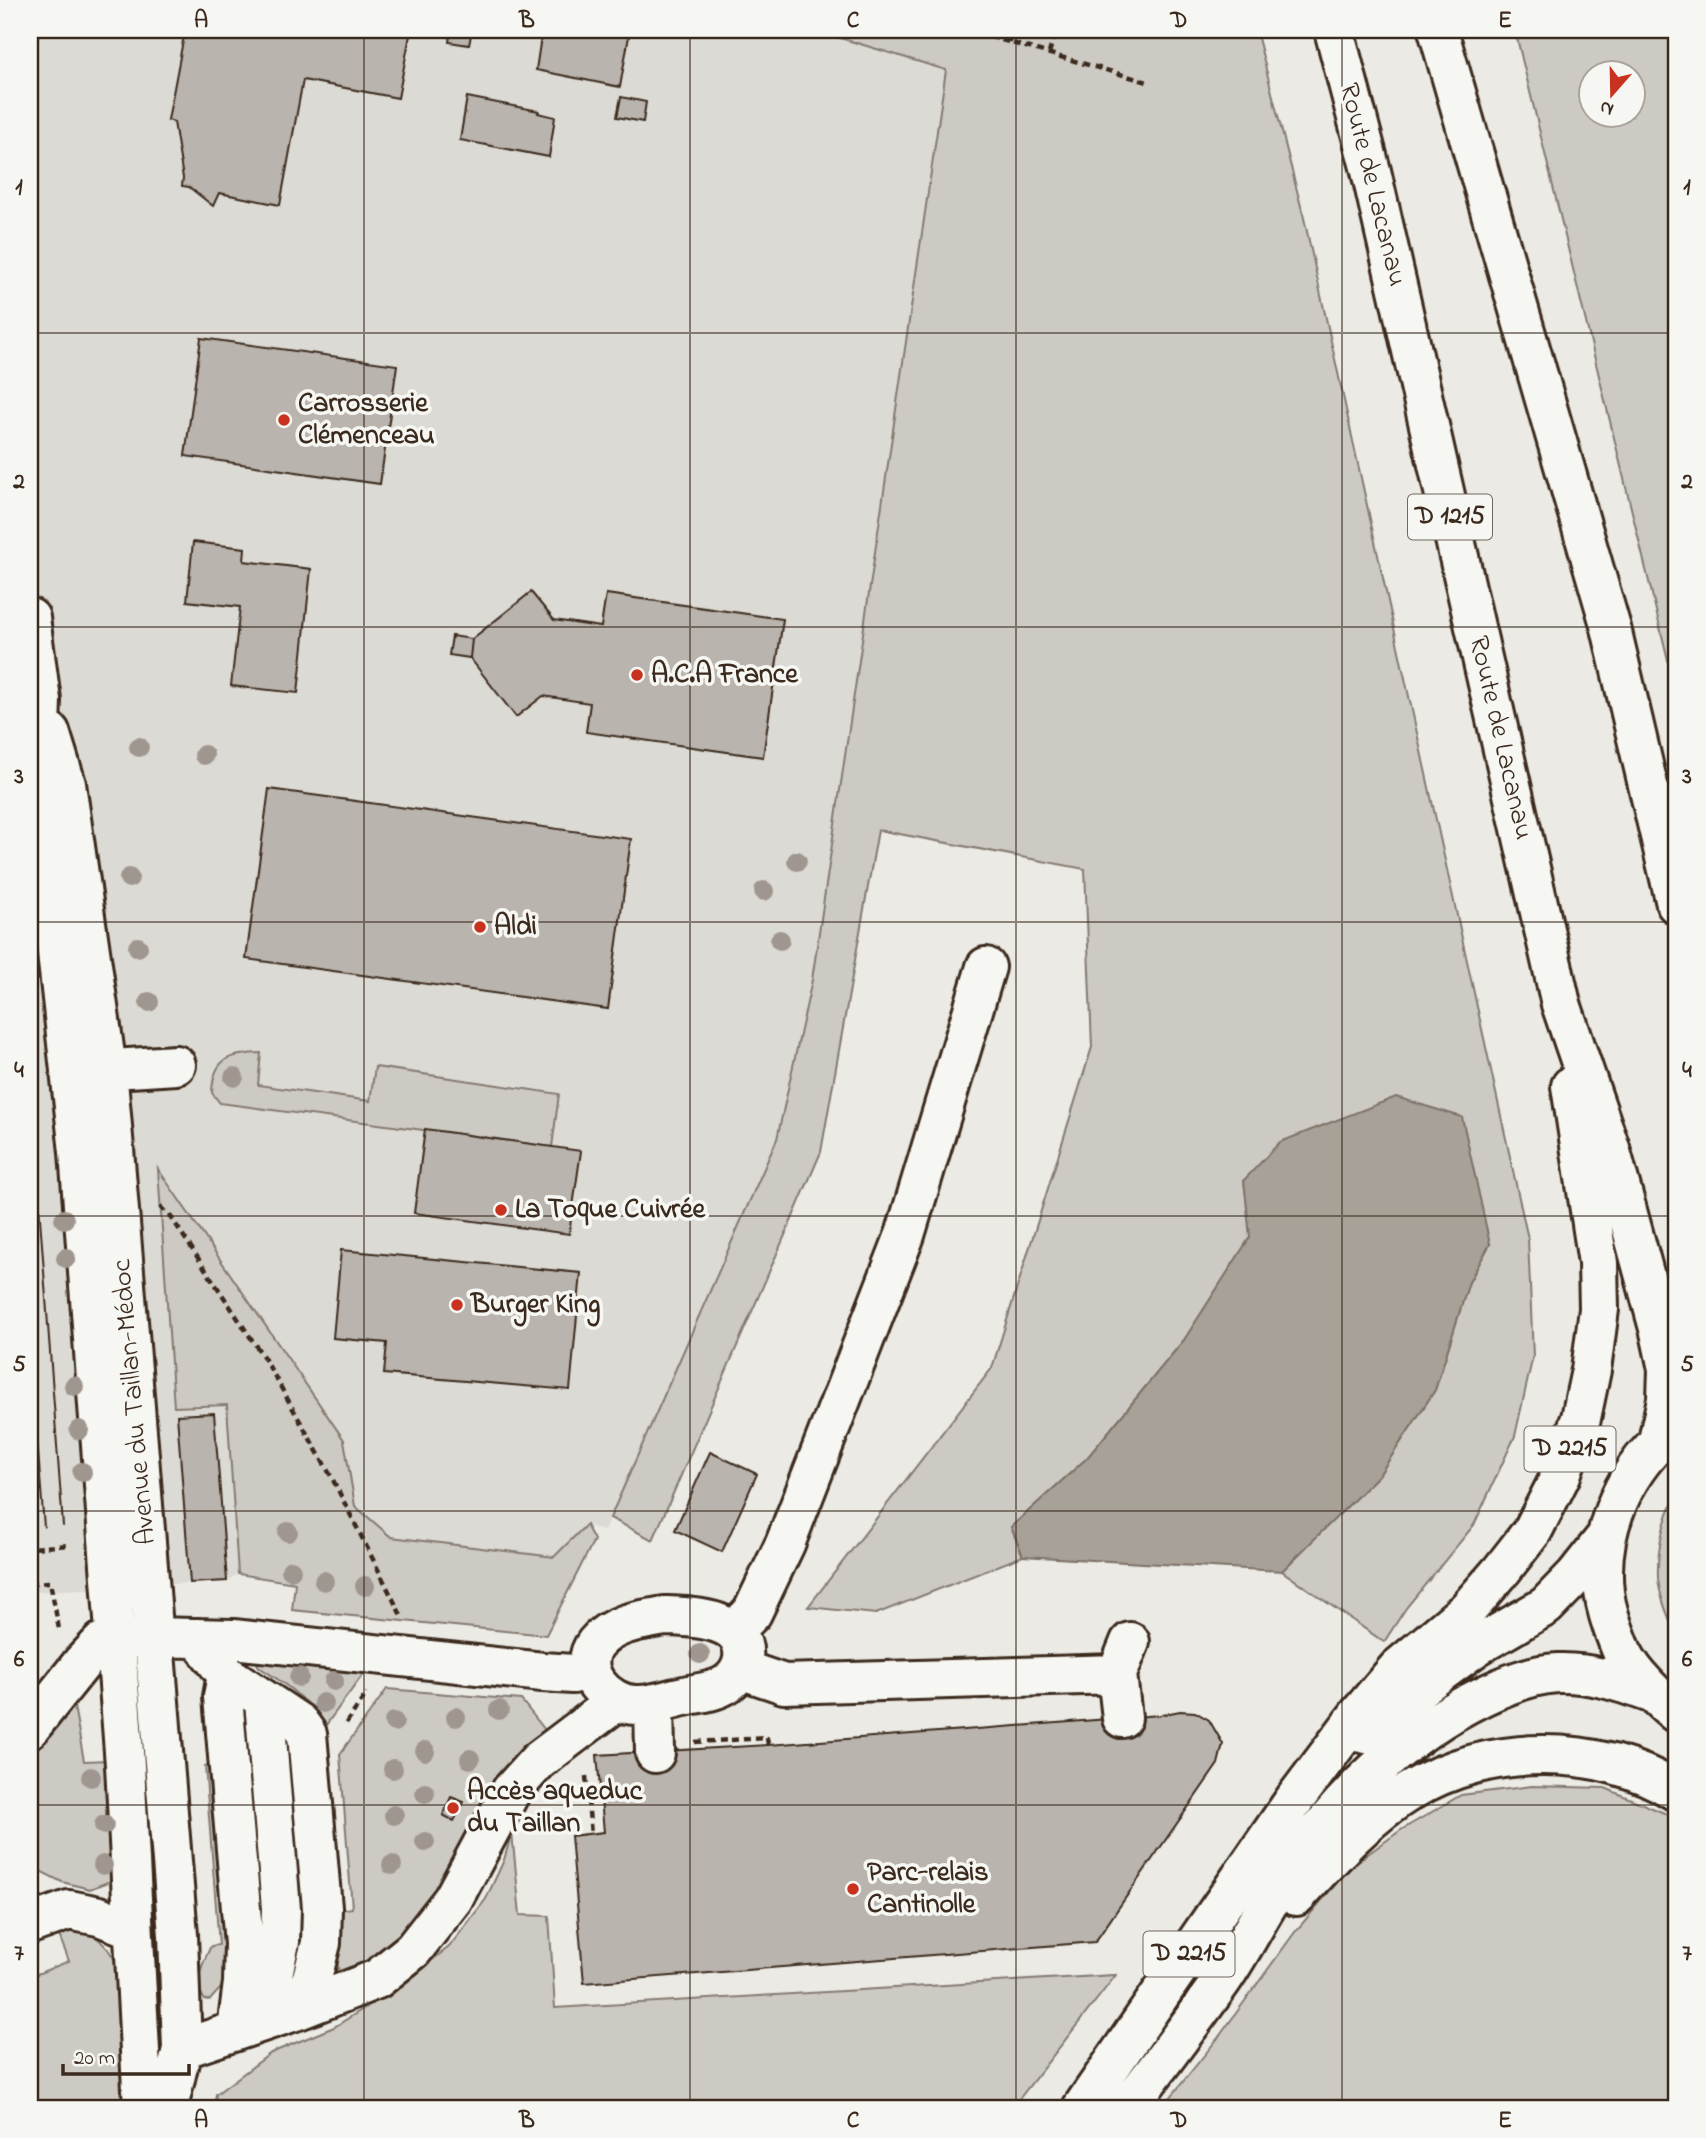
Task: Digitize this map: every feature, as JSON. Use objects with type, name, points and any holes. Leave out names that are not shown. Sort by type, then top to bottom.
[{"type":"main road","name":"Route de Lacanau","points":[[1334,30],[1371,171],[1561,1004],[1610,1148],[1660,1332],[1668,1369],[1667,1434]]},
{"type":"main road","points":[[1438,30],[1611,628],[1676,904]]},
{"type":"main road","name":"Avenue du Taillan-Médoc","points":[[30,618],[41,700],[38,781],[89,1070],[155,1637],[178,1935],[182,2049],[169,2108]]},
{"type":"main road","points":[[734,1630],[752,1613],[785,1544],[905,1235],[986,967]]},
{"type":"main road","name":"D 2215","points":[[1082,2108],[1295,1799],[1359,1714],[1398,1668],[1467,1610],[1501,1572],[1533,1530],[1561,1475],[1581,1418],[1599,1309],[1598,1263],[1580,1154],[1561,1004]]},
{"type":"main road","points":[[89,1070],[176,1065]]},
{"type":"main road","name":"Avenue du Taillan-Médoc","points":[[89,1070],[115,1639],[125,1765],[143,2108]]},
{"type":"main road","points":[[1664,1703],[1619,1646],[1604,1592],[1606,1537],[1624,1485],[1667,1434]]},
{"type":"main road","name":"D 2215","points":[[1295,1799],[1421,1687],[1477,1646],[1545,1606],[1576,1575],[1606,1537]]},
{"type":"main road","points":[[182,2049],[377,1979],[413,1950],[453,1899],[511,1791],[538,1761],[574,1733],[635,1702],[719,1688],[733,1680],[743,1657],[741,1644],[734,1630],[720,1623],[665,1616],[619,1626],[598,1641],[590,1654],[589,1670],[605,1692],[635,1702]]},
{"type":"main road","points":[[198,1638],[227,1675],[299,1723],[307,1734],[322,1908],[321,1931],[312,1978],[266,2020]]},
{"type":"main road","points":[[30,1728],[102,1642],[115,1639],[233,1639],[543,1672],[573,1674],[589,1670]]},
{"type":"main road","points":[[740,1669],[784,1684],[1124,1658],[1122,1718]]},
{"type":"main road","name":"D 2215","points":[[1128,2108],[1223,1979],[1288,1871],[1335,1811],[1379,1765],[1421,1732],[1454,1710],[1528,1678],[1555,1673],[1610,1678],[1664,1703]]},
{"type":"main road","points":[[227,1675],[223,1697],[244,1944],[243,1983],[266,2020]]},
{"type":"main road","points":[[264,1701],[281,1909],[280,1942],[266,2020]]},
{"type":"main road","points":[[635,1702],[655,1753]]},
{"type":"main road","name":"D 2215","points":[[1223,1979],[1308,1884],[1370,1821],[1410,1791],[1452,1770],[1505,1757],[1563,1756],[1609,1762],[1653,1776],[1676,1791]]},
{"type":"main road","points":[[30,1924],[69,1910],[99,1916],[133,1929]]},
{"type":"path","points":[[967,30],[1151,83]]},
{"type":"path","points":[[1009,42],[1012,30]]},
{"type":"path","points":[[1049,53],[1056,30]]},
{"type":"path","points":[[157,1204],[171,1217],[266,1361],[331,1476],[408,1628]]},
{"type":"path","points":[[30,1527],[32,1548]]},
{"type":"path","points":[[30,1583],[50,1581],[62,1643],[82,1663]]},
{"type":"path","points":[[309,1750],[329,1747],[370,1688]]},
{"type":"path","points":[[574,1733],[584,1747],[591,1835]]},
{"type":"path","points":[[699,1744],[767,1738],[768,1745]]},
{"type":"shaded area","points":[[30,30],[814,30],[946,69],[812,980],[777,1139],[604,1531],[586,1525],[554,1558],[391,1537],[238,1574],[227,1581],[30,1592]]},
{"type":"shaded area","points":[[30,30],[39,30],[30,88]]},
{"type":"shaded area","points":[[814,30],[1256,30],[1304,218],[1528,1239],[1533,1356],[1515,1436],[1474,1525],[1406,1608],[1384,1642],[1282,1571],[1379,1475],[1435,1390],[1469,1282],[1490,1244],[1244,1180],[1251,1237],[1184,1340],[1087,1458],[1011,1527],[1023,1556],[876,1614],[808,1607],[992,1368],[1092,1047],[1085,869],[878,830],[821,1152],[653,1540],[610,1518],[777,1139],[812,980],[946,70]]},
{"type":"shaded area","points":[[1515,30],[1676,30],[1676,693]]},
{"type":"shaded area","points":[[30,868],[42,979],[33,979],[30,948]]},
{"type":"shaded area","points":[[261,1053],[258,1085],[370,1101],[375,1067],[559,1094],[552,1147],[220,1103],[212,1093],[213,1081],[220,1065],[232,1057]]},
{"type":"shaded area","points":[[1396,1097],[1462,1117],[1490,1244],[1469,1282],[1435,1390],[1379,1475],[1282,1571],[1023,1556],[1011,1527],[1087,1458],[1184,1340],[1250,1237],[1244,1180],[1280,1142]]},
{"type":"shaded area","points":[[158,1169],[344,1440],[355,1506],[391,1537],[554,1557],[586,1525],[594,1540],[546,1635],[292,1610],[295,1583],[238,1574],[227,1405],[174,1407]]},
{"type":"shaded area","points":[[1676,1497],[1676,1635],[1660,1592],[1658,1567],[1664,1525]]},
{"type":"shaded area","points":[[263,1661],[364,1673],[320,1733],[316,1721],[297,1694],[259,1667],[257,1663]]},
{"type":"shaded area","points":[[387,1689],[521,1700],[549,1735],[405,1936],[369,1966],[339,1979],[334,1911],[352,1908],[340,1754]]},
{"type":"shaded area","points":[[73,1701],[84,1761],[108,1760],[118,1878],[90,1889],[62,1882],[30,1866],[30,1753],[48,1735]]},
{"type":"shaded area","points":[[220,1765],[228,1976],[210,2000],[205,2000],[199,1987],[200,1973],[211,1946],[219,1945],[205,1766]]},
{"type":"shaded area","points":[[1532,1786],[1605,1788],[1676,1818],[1676,2108],[1162,2108],[1218,2038],[1295,1932],[1350,1867],[1401,1830],[1461,1795]]},
{"type":"shaded area","points":[[512,1832],[520,1915],[549,1916],[555,2008],[1116,1975],[1012,2108],[214,2108],[216,2094],[271,2053],[334,2027],[395,1989],[449,1947],[486,1899],[504,1860]]},
{"type":"shaded area","points":[[74,1927],[95,1935],[108,1949],[123,1973],[131,2108],[30,2108],[30,1977],[69,1961],[57,1930]]},
{"type":"building","points":[[185,30],[411,30],[398,98],[303,80],[280,205],[219,193],[213,206],[189,187],[182,186],[174,122],[168,120]]},
{"type":"building","points":[[451,30],[472,30],[469,45],[449,42]]},
{"type":"building","points":[[542,30],[589,30],[629,36],[620,87],[536,70]]},
{"type":"building","points":[[467,97],[539,111],[538,113],[555,117],[549,157],[460,140]]},
{"type":"building","points":[[621,97],[646,102],[643,122],[617,117]]},
{"type":"building","points":[[201,338],[397,365],[380,484],[185,456]]},
{"type":"building","points":[[193,542],[245,548],[244,561],[311,569],[298,693],[231,686],[240,607],[187,601]]},
{"type":"building","points":[[531,592],[554,620],[601,627],[606,594],[783,619],[763,757],[586,732],[590,703],[543,696],[516,717],[470,658],[472,639]]},
{"type":"building","points":[[452,636],[472,639],[470,658],[449,655]]},
{"type":"building","points":[[269,789],[631,839],[608,1009],[246,959]]},
{"type":"building","points":[[425,1129],[581,1151],[569,1234],[414,1213]]},
{"type":"building","name":"Burger King","points":[[341,1250],[581,1273],[570,1390],[384,1374],[387,1343],[333,1338]]},
{"type":"building","points":[[214,1413],[227,1581],[190,1583],[177,1415]]},
{"type":"building","points":[[710,1452],[757,1474],[722,1552],[675,1530]]},
{"type":"building","name":"Parc-relais Cantinolle","points":[[1180,1711],[1195,1712],[1209,1720],[1223,1744],[1218,1764],[1095,1942],[584,1983],[571,1836],[604,1832],[597,1755],[768,1745],[1160,1715]]},
{"type":"building","name":"Accès aqueduc du Taillan","points":[[451,1797],[464,1802],[454,1821],[443,1815]]},
{"type":"tram line","points":[[30,1084],[63,1526]]},
{"type":"tram line","points":[[30,1350],[44,1527]]},
{"type":"place","name":"Carrosserie Clémenceau","points":[[284,420]]},
{"type":"place","name":"A.C.A France","points":[[637,675]]},
{"type":"place","name":"Aldi","points":[[480,927]]},
{"type":"place","name":"La Toque Cuivrée","points":[[501,1210]]},
{"type":"place","name":"Burger King","points":[[457,1305]]},
{"type":"place","name":"Accès aqueduc du Taillan","points":[[453,1808]]},
{"type":"place","name":"Parc-relais Cantinolle","points":[[853,1889]]}]
